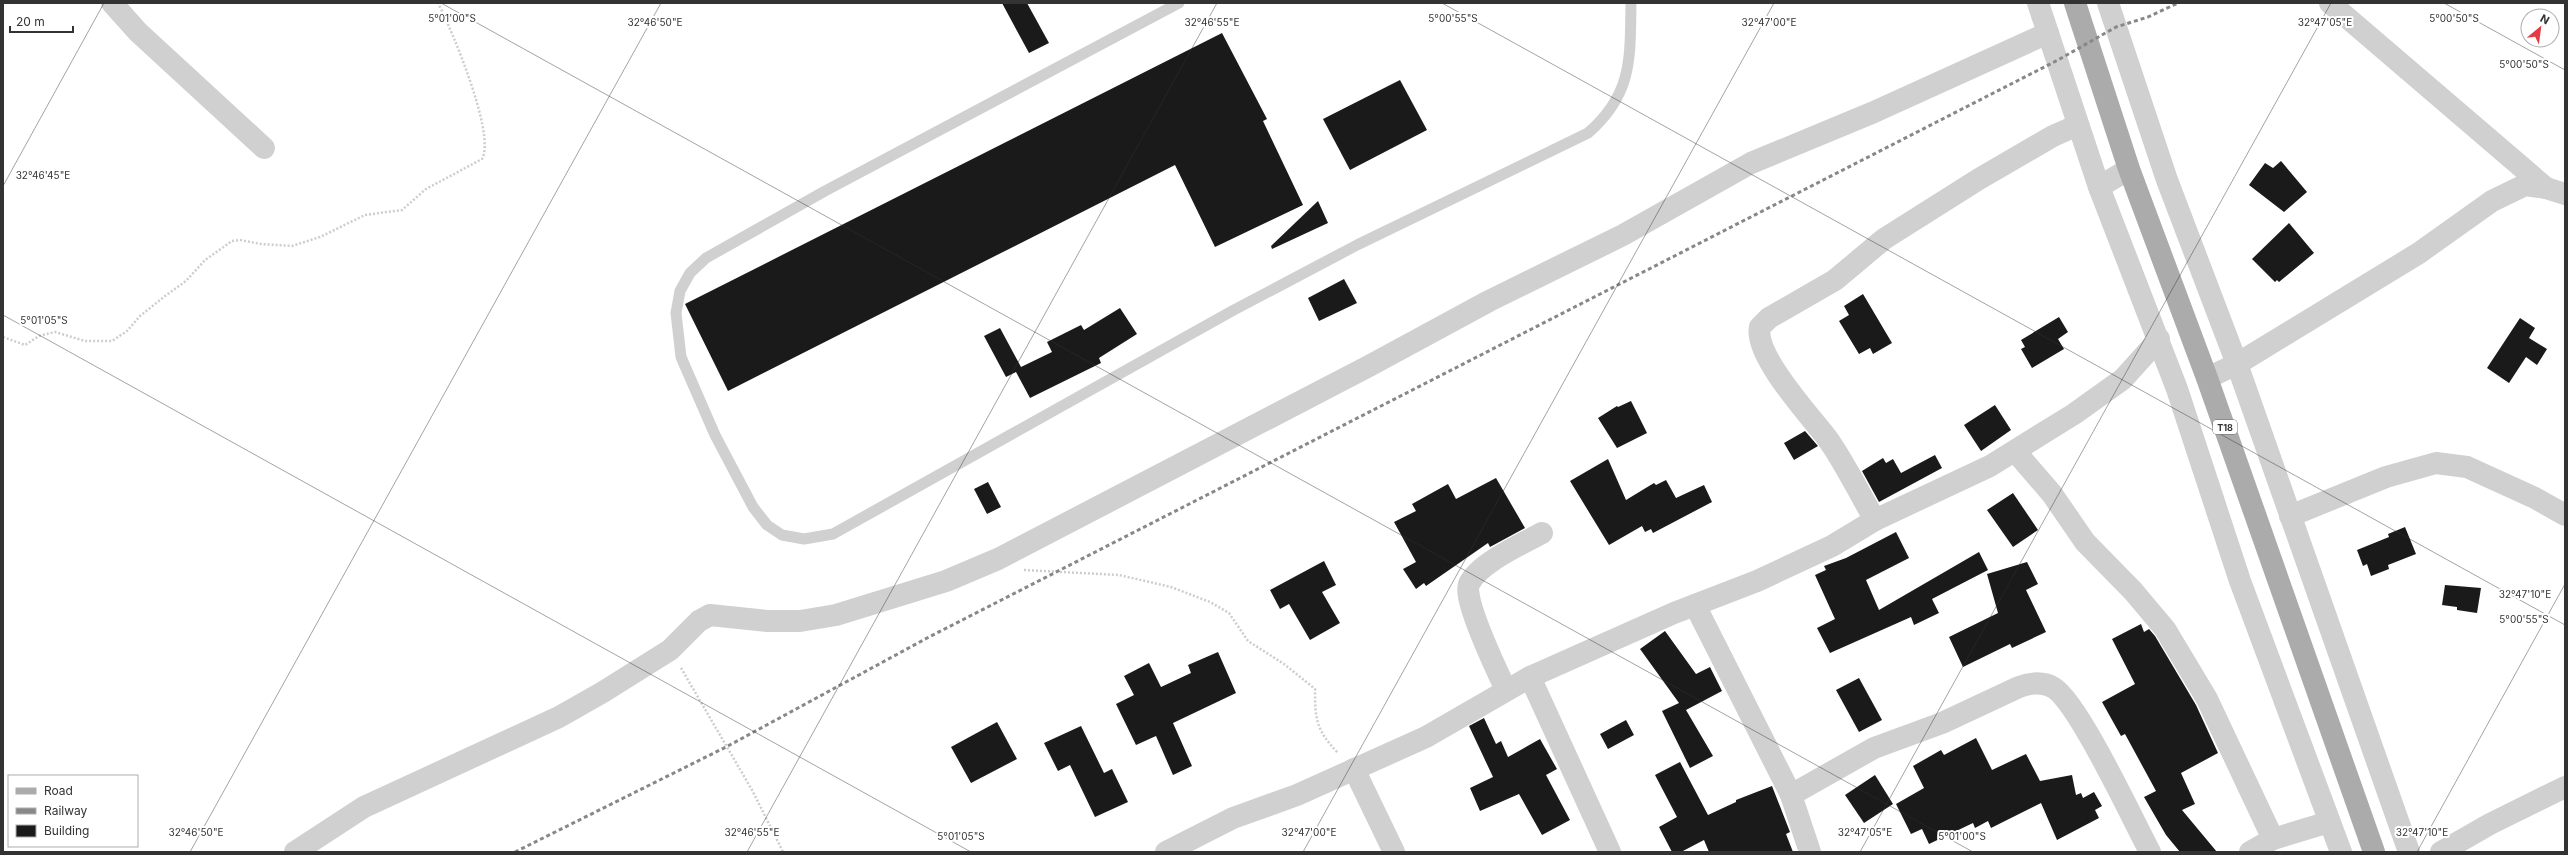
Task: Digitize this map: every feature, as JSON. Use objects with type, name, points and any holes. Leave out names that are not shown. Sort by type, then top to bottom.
[{"type":"main road","name":"T18","points":[[2075,3],[2129,169],[2207,378],[2374,852]]},
{"type":"street","points":[[112,3],[138,32],[264,148]]},
{"type":"street","points":[[2038,3],[2099,187],[2158,339],[2240,581],[2341,852]]},
{"type":"street","points":[[2108,3],[2167,180],[2236,364],[2409,852]]},
{"type":"street","points":[[2330,3],[2556,191]]},
{"type":"street","points":[[295,852],[364,806],[559,717],[670,650],[699,621],[710,615],[767,621],[800,621],[836,615],[946,581],[998,559],[1369,366],[1489,301],[1623,235],[1751,163],[1874,112],[2048,33]]},
{"type":"street","points":[[1875,520],[1827,438],[1777,373],[1760,340],[1760,327],[1769,318],[1835,280],[1884,239],[1979,179],[2053,136],[2078,125]]},
{"type":"street","points":[[2099,187],[2129,169]]},
{"type":"street","points":[[2207,378],[2236,364],[2419,253],[2492,201],[2525,186],[2556,191]]},
{"type":"street","points":[[1166,852],[1233,818],[1297,795],[1426,737],[1530,677],[1695,605],[1758,581],[1832,546],[1875,520],[1990,466],[2123,379],[2158,339]]},
{"type":"street","points":[[2015,451],[2052,494],[2085,542],[2133,591],[2165,629],[2207,698],[2272,839]]},
{"type":"street","points":[[2290,516],[2386,477],[2436,463],[2467,467],[2535,498],[2565,515]]},
{"type":"street","points":[[1506,690],[1480,631],[1468,591],[1469,584],[1480,571],[1502,556],[1542,533]]},
{"type":"street","points":[[1695,605],[1792,795],[1810,852]]},
{"type":"street","points":[[1530,677],[1610,852]]},
{"type":"street","points":[[1792,795],[1874,748],[1904,735],[1942,722],[2019,687],[2031,683],[2045,684],[2054,688],[2063,696],[2079,720],[2150,852]]},
{"type":"street","points":[[1354,769],[1394,852]]},
{"type":"street","points":[[2441,852],[2490,824],[2565,787]]},
{"type":"street","points":[[2250,852],[2272,839],[2329,822]]},
{"type":"lane","points":[[1179,3],[825,191],[706,258],[690,273],[680,291],[676,313],[682,357],[715,435],[753,507],[767,525],[782,535],[804,539],[833,534],[1232,311],[1357,245],[1588,133],[1602,121],[1615,103],[1625,84],[1630,59],[1631,3]]},
{"type":"path","points":[[3,337],[25,345],[39,336],[54,332],[85,341],[112,341],[127,331],[140,316],[186,281],[205,260],[232,242],[240,240],[261,244],[292,246],[320,237],[365,215],[402,210],[426,189],[482,159],[486,149],[471,83],[462,55],[438,3]]},
{"type":"path","points":[[998,559],[1027,571],[1119,575],[1134,578],[1184,592],[1224,609],[1235,619],[1248,641],[1284,664],[1315,689],[1315,720],[1329,744],[1354,769]]},
{"type":"path","points":[[670,650],[752,790],[783,852]]},
{"type":"building","points":[[1002,3],[1027,3],[1049,43],[1029,53]]},
{"type":"building","points":[[1222,33],[1267,119],[1263,121],[1303,205],[1215,247],[1175,165],[728,391],[685,304]]},
{"type":"building","points":[[1400,80],[1427,130],[1350,170],[1323,119]]},
{"type":"building","points":[[2281,161],[2307,192],[2284,212],[2249,185],[2265,163],[2273,168]]},
{"type":"building","points":[[1318,201],[1328,223],[1272,249],[1271,246]]},
{"type":"building","points":[[2289,223],[2314,253],[2279,282],[2277,280],[2275,282],[2252,259]]},
{"type":"building","points":[[1344,279],[1357,303],[1319,321],[1308,298]]},
{"type":"building","points":[[1863,294],[1892,343],[1873,354],[1870,348],[1859,354],[1839,321],[1849,315],[1844,306]]},
{"type":"building","points":[[1120,308],[1137,334],[1099,358],[1101,363],[1030,398],[1016,372],[1006,377],[984,336],[1000,328],[1021,367],[1052,352],[1047,342],[1081,325],[1084,330]]},
{"type":"building","points":[[2059,317],[2068,332],[2058,339],[2064,349],[2032,368],[2021,349],[2025,347],[2021,340]]},
{"type":"building","points":[[2520,318],[2535,328],[2529,338],[2547,349],[2537,365],[2526,357],[2509,383],[2487,368]]},
{"type":"building","points":[[1631,401],[1647,433],[1617,448],[1598,418],[1617,406],[1618,407]]},
{"type":"building","points":[[1995,405],[2011,430],[1981,451],[1964,425]]},
{"type":"building","points":[[1805,431],[1818,446],[1794,460],[1784,443]]},
{"type":"building","points":[[1935,455],[1942,468],[1879,502],[1862,471],[1883,458],[1886,463],[1893,459],[1901,473]]},
{"type":"building","points":[[1608,459],[1626,500],[1654,483],[1656,485],[1666,480],[1676,498],[1704,485],[1712,502],[1653,533],[1651,529],[1645,532],[1642,526],[1609,545],[1570,481]]},
{"type":"building","points":[[1496,478],[1525,528],[1490,547],[1488,543],[1426,586],[1424,583],[1416,589],[1403,569],[1416,562],[1394,522],[1416,511],[1412,504],[1448,484],[1456,499]]},
{"type":"building","points":[[988,482],[1001,507],[987,514],[974,489]]},
{"type":"building","points":[[2013,493],[2038,530],[2013,547],[1987,510]]},
{"type":"building","points":[[2405,527],[2416,554],[2388,565],[2389,569],[2371,576],[2367,564],[2363,566],[2357,550],[2389,537],[2388,534]]},
{"type":"building","points":[[1896,532],[1909,558],[1866,580],[1879,610],[1979,552],[1988,570],[1932,599],[1939,613],[1914,625],[1911,617],[1830,653],[1817,628],[1835,619],[1815,575],[1826,570],[1824,566],[1846,558]]},
{"type":"building","points":[[1324,561],[1336,585],[1322,592],[1340,623],[1310,640],[1289,604],[1280,609],[1270,590]]},
{"type":"building","points":[[2027,562],[2038,584],[2026,590],[2046,632],[2012,648],[2010,644],[1963,667],[1949,637],[1998,613],[1987,574]]},
{"type":"building","points":[[2445,585],[2481,588],[2477,613],[2457,610],[2457,607],[2442,605]]},
{"type":"building","points":[[2141,624],[2144,632],[2149,629],[2155,636],[2196,705],[2218,753],[2181,773],[2195,804],[2182,810],[2217,852],[2180,852],[2166,835],[2144,797],[2156,791],[2125,734],[2121,736],[2102,702],[2135,684],[2112,639]]},
{"type":"building","points":[[1665,631],[1696,674],[1710,667],[1722,691],[1686,710],[1713,756],[1690,768],[1662,711],[1679,703],[1640,649]]},
{"type":"building","points":[[1218,652],[1236,693],[1173,723],[1192,766],[1173,775],[1156,736],[1136,745],[1116,704],[1134,695],[1124,676],[1149,663],[1161,687],[1191,673],[1188,665]]},
{"type":"building","points":[[1859,678],[1882,720],[1859,732],[1836,690]]},
{"type":"building","points":[[1484,718],[1496,744],[1501,741],[1508,757],[1540,739],[1557,769],[1546,775],[1570,820],[1542,835],[1519,794],[1480,811],[1470,788],[1493,777],[1469,726]]},
{"type":"building","points":[[1626,720],[1634,735],[1608,749],[1600,734]]},
{"type":"building","points":[[997,722],[1017,759],[971,783],[951,747]]},
{"type":"building","points":[[1081,726],[1104,773],[1112,769],[1128,802],[1095,817],[1070,765],[1058,771],[1044,743]]},
{"type":"building","points":[[1976,738],[1992,770],[2026,754],[2040,781],[2072,775],[2076,795],[2081,793],[2083,798],[2094,792],[2102,806],[2095,810],[2099,818],[2057,840],[2041,803],[1991,828],[1988,821],[1975,828],[1973,823],[1929,844],[1922,829],[1911,834],[1896,804],[1924,788],[1913,766],[1941,750],[1944,755]]},
{"type":"building","points":[[1680,762],[1708,815],[1736,802],[1736,800],[1772,786],[1790,832],[1786,834],[1793,852],[1709,852],[1704,840],[1681,852],[1672,852],[1659,827],[1677,817],[1655,775]]},
{"type":"building","points":[[1875,775],[1893,804],[1864,823],[1845,795]]},
{"type":"railway","points":[[515,852],[726,747],[929,637],[2058,60],[2116,27],[2148,17],[2178,3]]}]
